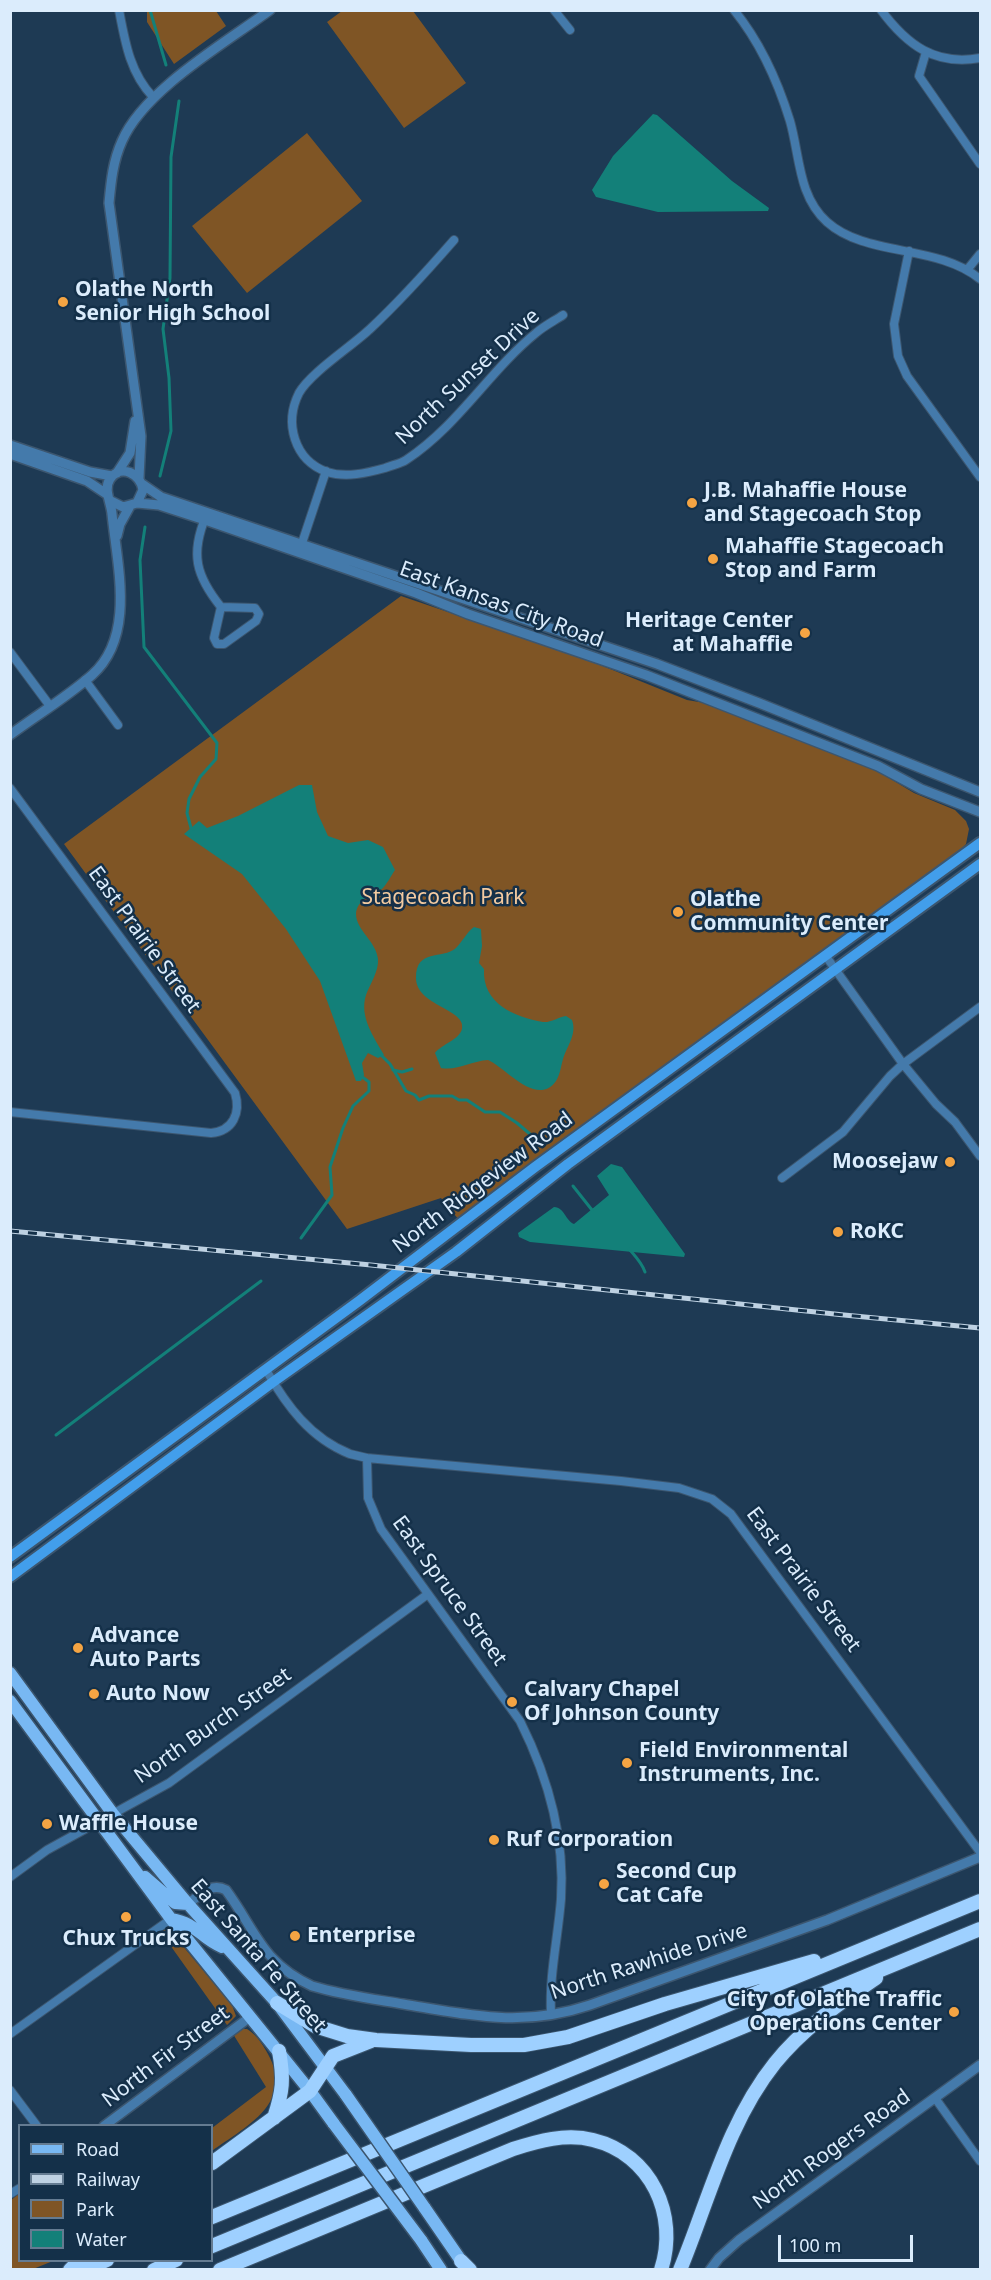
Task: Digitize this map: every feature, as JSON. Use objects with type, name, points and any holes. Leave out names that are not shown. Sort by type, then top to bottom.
[{"type":"highway","points":[[213,2217],[981,1901]]},
{"type":"highway","points":[[213,2246],[981,1929]]},
{"type":"highway","points":[[277,2003],[327,2031],[376,2040],[483,2045],[544,2042],[882,1941]]},
{"type":"highway","points":[[680,2270],[733,2133],[769,2071],[787,2049],[816,2022],[898,1962]]},
{"type":"highway","points":[[213,2162],[310,2091],[333,2056],[376,2040]]},
{"type":"highway","points":[[274,2118],[284,2083],[279,2051]]},
{"type":"highway","points":[[220,2270],[513,2150],[547,2140],[578,2138],[592,2139],[618,2150],[638,2164],[652,2183],[667,2220],[667,2246],[661,2270]]},
{"type":"highway","points":[[85,2270],[103,2262]]},
{"type":"highway","points":[[154,2270],[172,2262]]},
{"type":"main road","name":"North Ridgeview Road","points":[[10,1557],[433,1246],[535,1167],[981,843]]},
{"type":"main road","name":"North Ridgeview Road","points":[[10,1576],[273,1382],[456,1252],[568,1164],[981,864]]},
{"type":"main road","name":"East Santa Fe Street","points":[[10,1673],[113,1814],[226,1949],[277,2003],[346,2095],[466,2267]]},
{"type":"main road","name":"East Santa Fe Street","points":[[10,1701],[171,1919],[310,2091],[441,2270]]},
{"type":"main road","points":[[135,1871],[151,1880],[175,1903],[188,1904]]},
{"type":"main road","points":[[171,1919],[190,1924],[207,1941],[226,1949]]},
{"type":"street","points":[[119,10],[125,44],[135,72],[144,88],[153,97]]},
{"type":"street","points":[[116,545],[120,524],[141,497],[141,436],[109,204],[111,175],[122,140],[130,125],[153,97],[270,10]]},
{"type":"street","points":[[554,10],[570,30]]},
{"type":"street","points":[[734,10],[761,50],[777,84],[790,121],[804,188],[825,221],[859,240],[937,258],[967,270],[981,279]]},
{"type":"street","points":[[881,10],[899,33],[926,52],[957,60],[981,58]]},
{"type":"street","points":[[926,52],[919,76],[981,164]]},
{"type":"street","points":[[300,548],[326,471],[308,460],[295,445],[291,420],[299,392],[321,369],[369,330],[414,286],[454,240]]},
{"type":"street","points":[[909,251],[894,324],[898,356],[907,376],[981,477]]},
{"type":"street","points":[[967,270],[981,254]]},
{"type":"street","name":"North Sunset Drive","points":[[326,471],[348,475],[374,471],[404,462],[435,439],[536,333],[562,315]]},
{"type":"street","points":[[10,735],[85,681],[105,660],[118,632],[120,605],[108,481],[130,453],[137,407]]},
{"type":"street","points":[[10,445],[90,472],[115,474],[125,471],[133,473],[141,481]]},
{"type":"street","points":[[10,454],[87,481],[123,507],[133,505]]},
{"type":"street","name":"East Kansas City Road","points":[[141,481],[161,497],[206,516],[657,664],[981,792]]},
{"type":"street","name":"East Kansas City Road","points":[[133,505],[159,505],[206,516]]},
{"type":"street","points":[[206,516],[197,543],[198,566],[204,585],[221,607]]},
{"type":"street","name":"East Kansas City Road","points":[[300,548],[468,614],[694,693],[878,766],[921,789],[981,812]]},
{"type":"street","points":[[221,607],[255,608],[259,614],[256,621],[224,645],[217,644],[214,638],[221,607]]},
{"type":"street","points":[[10,652],[50,706]]},
{"type":"street","points":[[85,681],[118,725]]},
{"type":"street","name":"East Prairie Street","points":[[10,788],[234,1093],[238,1104],[235,1118],[228,1127],[218,1132],[10,1112]]},
{"type":"street","points":[[825,956],[903,1064],[936,1104],[955,1122],[981,1156]]},
{"type":"street","points":[[782,1178],[843,1132],[890,1076],[903,1064],[981,1007]]},
{"type":"street","points":[[266,1370],[292,1410],[308,1428],[336,1449],[367,1458]]},
{"type":"street","name":"East Prairie Street","points":[[367,1458],[621,1481],[679,1488],[712,1499],[731,1514],[738,1523],[981,1852]]},
{"type":"street","name":"East Spruce Street","points":[[367,1458],[368,1498],[375,1517],[387,1537],[520,1721],[537,1756],[550,1793],[561,1860],[561,1898],[550,1982],[551,2014]]},
{"type":"street","name":"North Burch Street","points":[[10,1877],[47,1850],[174,1779],[428,1594]]},
{"type":"street","name":"North Rawhide Drive","points":[[188,1904],[213,1887],[226,1890],[271,1958],[291,1975],[319,1988],[471,2016],[520,2018],[590,2005],[817,1924],[981,1857]]},
{"type":"street","points":[[10,2034],[171,1919]]},
{"type":"street","name":"North Fir Street","points":[[107,2124],[250,2017]]},
{"type":"street","name":"North Rogers Road","points":[[710,2270],[719,2258],[739,2240],[981,2065]]},
{"type":"street","points":[[10,2090],[36,2124]]},
{"type":"street","points":[[935,2098],[981,2161]]},
{"type":"green space","points":[[147,11],[216,11],[226,26],[174,64],[147,22]]},
{"type":"green space","points":[[342,11],[413,11],[466,83],[404,128],[327,22]]},
{"type":"green space","points":[[307,133],[362,201],[247,293],[192,226]]},
{"type":"green space","name":"Stagecoach Park","points":[[401,596],[583,658],[687,700],[711,704],[871,767],[914,793],[955,810],[966,821],[969,829],[966,844],[961,850],[459,1220],[441,1198],[347,1229],[64,844]]},
{"type":"green space","points":[[166,1930],[172,1933],[232,2005],[236,2016],[227,2025],[160,1931]]},
{"type":"green space","points":[[247,2029],[260,2042],[270,2058],[275,2075],[275,2089],[270,2102],[261,2114],[213,2150],[213,2127],[266,2087],[233,2034]]},
{"type":"green space","points":[[18,2195],[18,2262],[50,2262],[33,2269],[11,2269],[11,2200]]},
{"type":"water","points":[[653,114],[657,115],[732,181],[769,208],[768,211],[658,212],[596,197],[592,190],[613,156]]},
{"type":"water","points":[[299,785],[312,785],[317,812],[328,836],[348,843],[368,840],[383,847],[395,870],[382,889],[362,901],[356,914],[359,925],[374,947],[378,959],[376,973],[366,995],[364,1011],[372,1034],[384,1055],[378,1058],[368,1053],[362,1063],[364,1075],[361,1081],[356,1081],[320,981],[286,929],[242,874],[184,834],[199,821],[207,828],[238,816]]},
{"type":"water","points":[[474,927],[481,929],[482,946],[479,963],[484,969],[488,991],[494,1000],[502,1007],[532,1020],[546,1022],[566,1016],[572,1020],[573,1035],[556,1081],[548,1088],[540,1090],[531,1088],[488,1060],[453,1068],[441,1068],[435,1053],[458,1036],[462,1029],[461,1022],[450,1011],[424,995],[418,987],[417,969],[425,958],[444,954],[456,948]]},
{"type":"water","points":[[611,1164],[622,1167],[685,1254],[684,1257],[530,1242],[519,1237],[518,1233],[554,1207],[558,1208],[574,1224],[609,1195],[597,1176]]},
{"type":"waterway","points":[[150,10],[166,65]]},
{"type":"waterway","points":[[160,476],[171,431],[169,378],[163,329],[170,278],[171,157],[179,101]]},
{"type":"waterway","points":[[145,527],[140,560],[144,647],[217,743],[216,759],[200,777],[189,799],[187,813],[191,828],[194,829]]},
{"type":"waterway","points":[[380,1054],[390,1064],[406,1091],[415,1095],[419,1100],[429,1096],[452,1096],[459,1100],[467,1100],[485,1112],[500,1112],[537,1140]]},
{"type":"waterway","points":[[393,1070],[402,1072],[412,1069]]},
{"type":"waterway","points":[[301,1238],[332,1195],[330,1167],[343,1128],[353,1106],[369,1091],[369,1082],[361,1076]]},
{"type":"waterway","points":[[573,1186],[592,1210]]},
{"type":"waterway","points":[[629,1249],[645,1272]]},
{"type":"waterway","points":[[56,1435],[261,1281]]},
{"type":"railway","points":[[10,1231],[371,1265],[980,1328]]},
{"type":"place","name":"Olathe North Senior High School","points":[[63,302]]},
{"type":"place","name":"J.B. Mahaffie House and Stagecoach Stop","points":[[692,503]]},
{"type":"place","name":"Mahaffie Stagecoach Stop and Farm","points":[[713,559]]},
{"type":"place","name":"Heritage Center at Mahaffie","points":[[805,633]]},
{"type":"place","name":"Olathe Community Center","points":[[678,912]]},
{"type":"place","name":"Moosejaw","points":[[950,1162]]},
{"type":"place","name":"RoKC","points":[[838,1232]]},
{"type":"place","name":"Advance Auto Parts","points":[[78,1648]]},
{"type":"place","name":"Auto Now","points":[[94,1694]]},
{"type":"place","name":"Calvary Chapel Of Johnson County","points":[[512,1702]]},
{"type":"place","name":"Field Environmental Instruments, Inc.","points":[[627,1763]]},
{"type":"place","name":"Waffle House","points":[[47,1824]]},
{"type":"place","name":"Ruf Corporation","points":[[494,1840]]},
{"type":"place","name":"Second Cup Cat Cafe","points":[[604,1884]]},
{"type":"place","name":"Chux Trucks","points":[[126,1917]]},
{"type":"place","name":"Enterprise","points":[[295,1936]]},
{"type":"place","name":"City of Olathe Traffic Operations Center","points":[[954,2012]]}]
